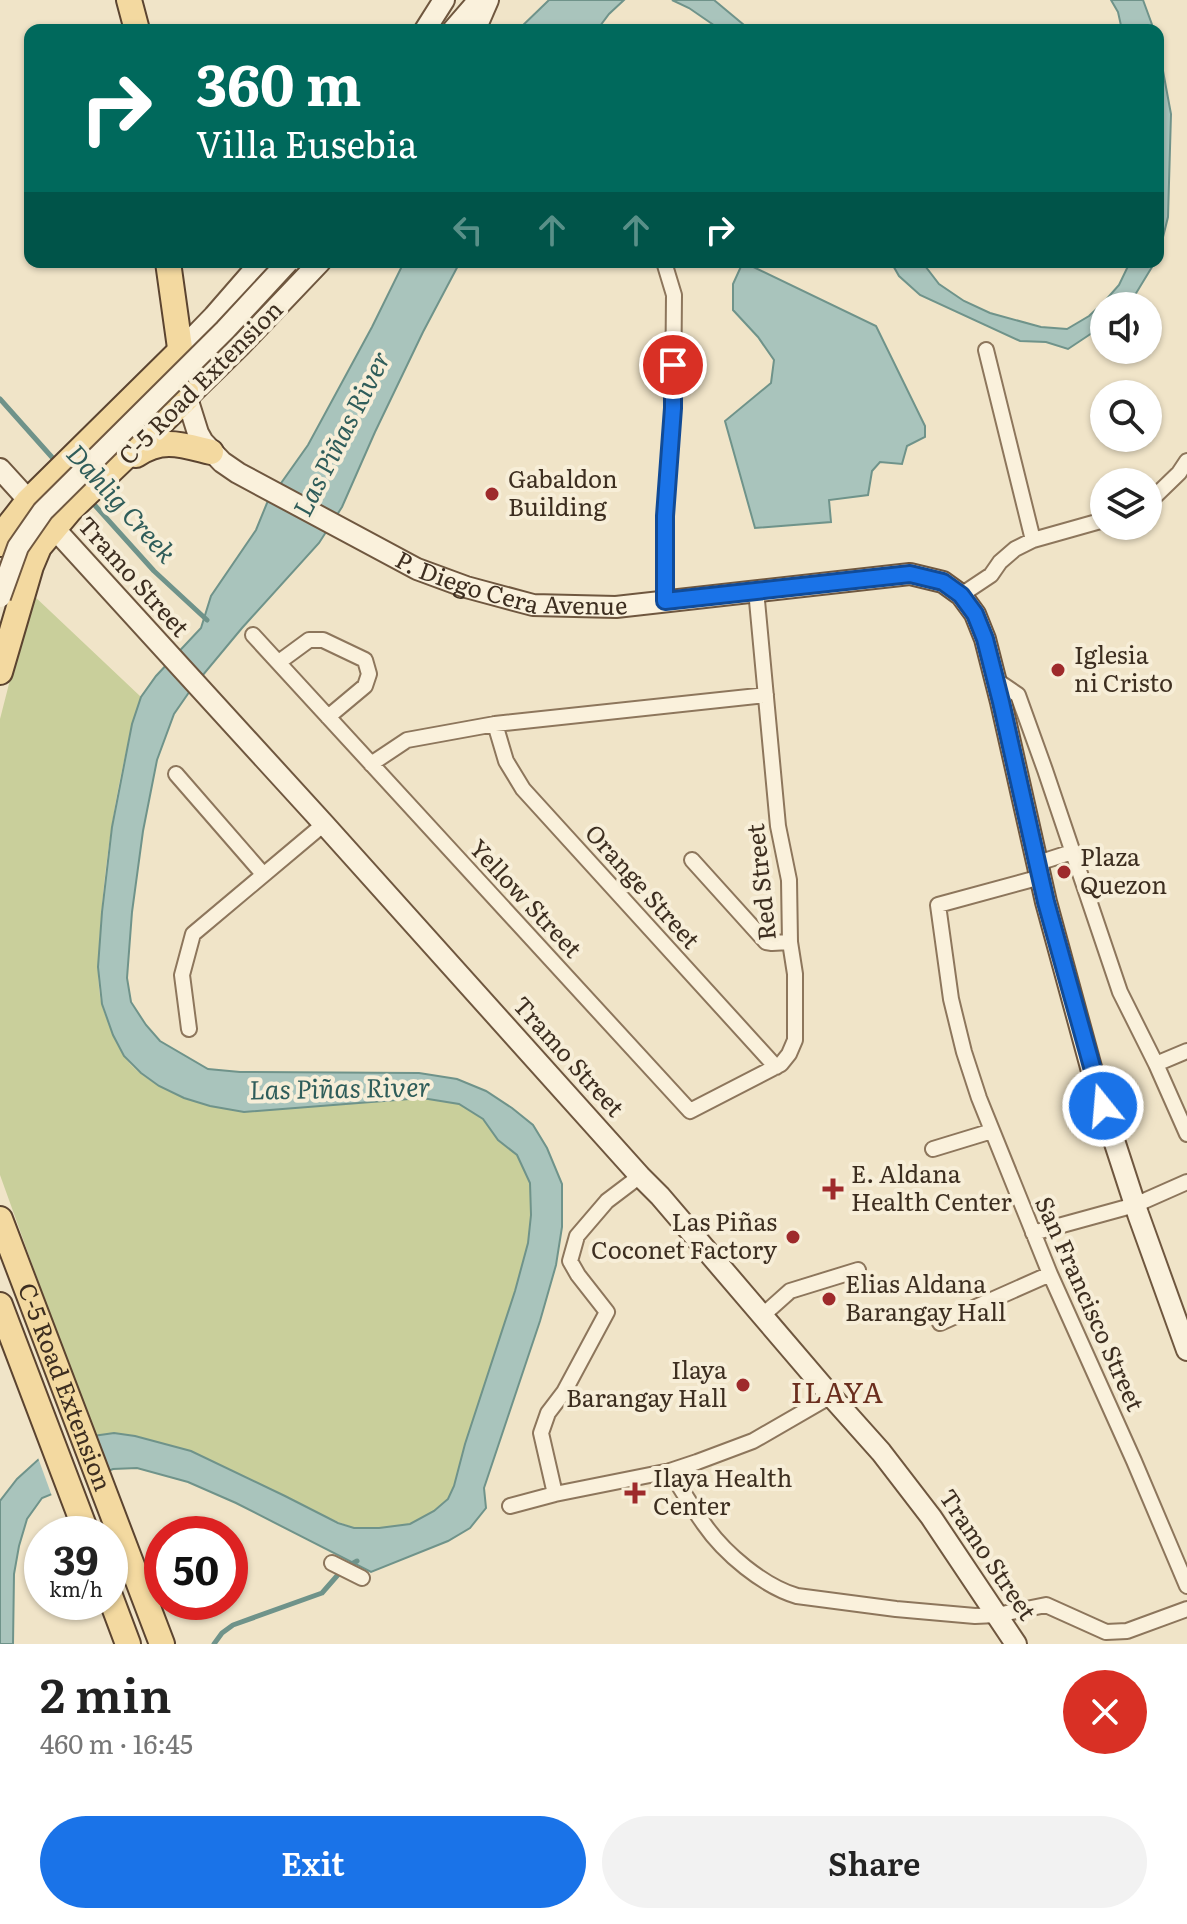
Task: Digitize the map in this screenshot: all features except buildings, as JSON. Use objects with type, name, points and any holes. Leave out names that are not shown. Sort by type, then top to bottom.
[{"type":"main road","points":[[129,0],[135,24]]},
{"type":"main road","points":[[429,24],[444,0]]},
{"type":"main road","points":[[452,24],[457,0]]},
{"type":"main road","points":[[457,24],[479,0]]},
{"type":"main road","points":[[478,24],[488,0]]},
{"type":"main road","name":"P. Diego Cera Avenue","points":[[169,268],[187,398],[198,433],[211,452],[264,487],[417,569],[466,587],[533,605],[616,607],[910,574],[943,582],[961,595]]},
{"type":"main road","name":"C-5 Road Extension","points":[[0,544],[10,524],[37,492],[180,351],[256,268]]},
{"type":"main road","name":"C-5 Road Extension","points":[[0,597],[18,547],[43,511],[225,330],[282,268]]},
{"type":"main road","name":"C-5 Road Extension","points":[[0,672],[31,566],[39,547],[53,529],[240,346],[314,268]]},
{"type":"main road","points":[[105,477],[155,445],[180,444],[211,452]]},
{"type":"main road","name":"Tramo Street","points":[[0,469],[37,492],[53,529],[660,1196],[896,1471],[931,1517],[1016,1644]]},
{"type":"main road","points":[[961,595],[975,614],[985,639],[1095,1082],[1187,1350]]},
{"type":"main road","name":"C-5 Road Extension","points":[[0,1219],[162,1644]]},
{"type":"main road","name":"C-5 Road Extension","points":[[0,1305],[80,1516]]},
{"type":"main road","points":[[119,1620],[128,1644]]},
{"type":"street","points":[[665,601],[665,516],[673,408],[674,295],[666,268]]},
{"type":"street","points":[[986,350],[1033,540]]},
{"type":"street","points":[[1162,489],[1187,461]]},
{"type":"street","points":[[961,595],[991,575],[1015,549],[1033,540],[1090,524]]},
{"type":"street","name":"Red Street","points":[[756,590],[778,826],[789,880],[790,942],[795,974],[795,1040],[789,1054],[776,1067]]},
{"type":"street","name":"Yellow Street","points":[[253,635],[690,1111],[776,1067]]},
{"type":"street","points":[[279,662],[309,640],[323,640],[365,660],[369,674],[365,686],[328,717]]},
{"type":"street","points":[[996,680],[1018,695],[1120,992],[1187,1134]]},
{"type":"street","points":[[371,764],[407,740],[495,724],[766,695]]},
{"type":"street","name":"Orange Street","points":[[495,724],[506,761],[523,789],[776,1067]]},
{"type":"street","points":[[176,774],[263,874]]},
{"type":"street","points":[[189,1029],[182,975],[193,934],[324,824]]},
{"type":"street","points":[[1040,870],[1072,852]]},
{"type":"street","points":[[692,860],[766,942],[790,942]]},
{"type":"street","name":"San Francisco Street","points":[[1040,870],[938,905],[951,999],[964,1052],[1033,1233],[1187,1586]]},
{"type":"street","points":[[1156,1064],[1187,1051]]},
{"type":"street","points":[[933,1149],[992,1131]]},
{"type":"street","points":[[555,1494],[541,1433],[548,1413],[564,1392],[607,1312],[570,1261],[577,1236],[607,1201],[640,1176]]},
{"type":"street","points":[[1033,1233],[1135,1205],[1187,1182]]},
{"type":"street","points":[[762,1316],[790,1291],[858,1270]]},
{"type":"street","points":[[940,1323],[1050,1274]]},
{"type":"street","points":[[510,1506],[670,1471],[753,1441],[831,1396]]},
{"type":"street","points":[[670,1471],[705,1526],[740,1563],[758,1577],[797,1596],[975,1616],[1046,1605],[1106,1632],[1127,1631],[1187,1609]]},
{"type":"street","points":[[332,1563],[362,1578]]},
{"type":"green space","points":[[32,594],[141,697],[114,813],[100,932],[99,988],[102,1006],[124,1056],[151,1081],[184,1098],[384,1101],[422,1098],[459,1104],[483,1119],[498,1140],[517,1155],[530,1183],[528,1243],[454,1486],[448,1499],[410,1524],[354,1528],[114,1433],[94,1436],[0,1175],[0,719]]},
{"type":"water","points":[[549,0],[624,0],[602,24],[524,24]]},
{"type":"water","points":[[672,0],[714,0],[743,24],[712,24]]},
{"type":"water","points":[[1111,0],[1143,0],[1152,24],[1121,24]]},
{"type":"water","points":[[1164,76],[1171,114],[1168,217],[1164,233]]},
{"type":"water","name":"Las Piñas River","points":[[401,268],[457,268],[423,332],[342,507],[319,543],[242,628],[174,714],[157,760],[143,831],[127,978],[131,1002],[160,1041],[208,1069],[419,1073],[457,1079],[486,1091],[533,1125],[547,1148],[562,1184],[562,1227],[556,1265],[484,1488],[486,1508],[470,1528],[448,1541],[371,1572],[188,1482],[137,1468],[113,1469],[42,1498],[29,1516],[24,1516],[14,1574],[13,1644],[0,1644],[0,1501],[17,1479],[40,1458],[93,1436],[114,1433],[135,1436],[191,1451],[354,1528],[410,1524],[434,1511],[448,1499],[454,1486],[528,1243],[530,1183],[517,1155],[498,1140],[483,1119],[459,1104],[422,1098],[244,1112],[210,1106],[184,1098],[141,1073],[124,1056],[102,1004],[98,967],[112,827],[132,724],[141,697],[156,676],[201,628],[211,596],[256,530],[267,503],[308,445]]},
{"type":"water","points":[[740,268],[755,268],[876,326],[925,426],[925,437],[907,446],[902,464],[880,462],[872,471],[868,495],[829,500],[831,522],[755,528],[725,421],[771,383],[774,360],[733,310],[733,284]]},
{"type":"water","points":[[894,268],[927,268],[939,284],[964,301],[990,313],[1041,327],[1067,329],[1090,315],[1090,334],[1068,349],[1046,342],[1020,341],[920,295]]},
{"type":"water","points":[[1127,268],[1151,268],[1137,292],[1113,292]]},
{"type":"pier","points":[[93,1432],[109,1475],[53,1499],[37,1455]]},
{"type":"waterway","name":"Dahlig Creek","points":[[0,399],[58,464]]},
{"type":"waterway","name":"Dahlig Creek","points":[[91,501],[154,571],[207,620]]},
{"type":"waterway","points":[[214,1644],[233,1625],[322,1593],[343,1569],[357,1561]]},
{"type":"place","name":"Gabaldon Building","points":[[492,494]]},
{"type":"place","name":"Iglesia ni Cristo","points":[[1058,670]]},
{"type":"place","name":"Plaza Quezon","points":[[1064,872]]},
{"type":"place","name":"E. Aldana Health Center","points":[[833,1189]]},
{"type":"place","name":"Las Piñas Coconet Factory","points":[[793,1237]]},
{"type":"place","name":"Elias Aldana Barangay Hall","points":[[829,1299]]},
{"type":"place","name":"Ilaya Barangay Hall","points":[[743,1385]]},
{"type":"place","name":"Ilaya Health Center","points":[[635,1493]]},
{"type":"district","name":"ILAYA","points":[[838,1393]]},
{"type":"route","points":[[673,365],[665,516],[665,601],[910,574],[943,582],[961,595],[975,614],[996,680],[1046,902],[1103,1106]]}]
